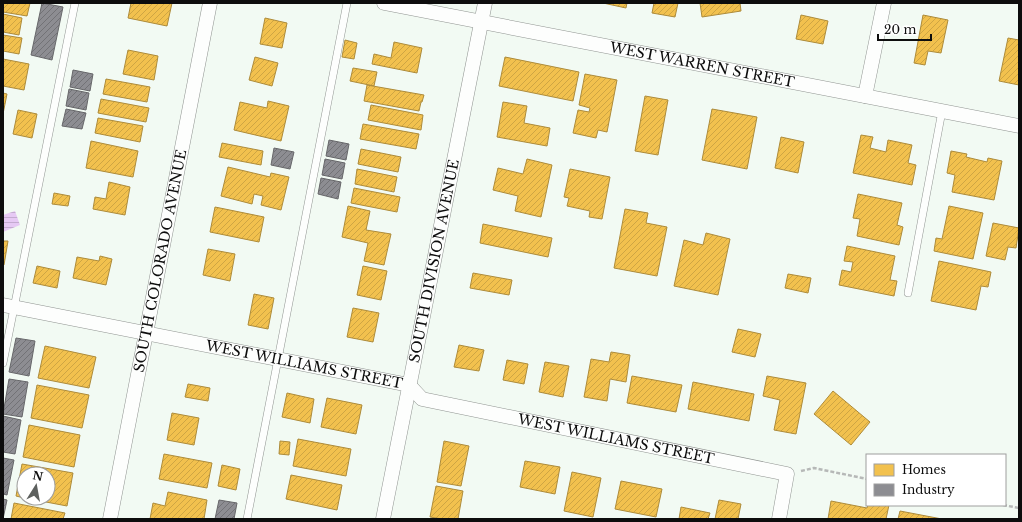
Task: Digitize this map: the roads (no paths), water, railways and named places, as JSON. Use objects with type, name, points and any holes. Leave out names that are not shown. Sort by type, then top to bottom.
[{"type":"street","name":"SOUTH COLORADO AVENUE","points":[[110,519],[210,3]]},
{"type":"street","name":"WEST WARREN STREET","points":[[384,3],[1019,126]]},
{"type":"street","name":"SOUTH DIVISION AVENUE","points":[[383,519],[484,3]]},
{"type":"street","points":[[864,96],[884,3]]},
{"type":"street","name":"WEST WILLIAMS STREET","points":[[9,306],[409,385],[422,399],[788,474],[779,519]]},
{"type":"lane","points":[[3,364],[9,306],[75,3]]},
{"type":"lane","points":[[247,519],[347,3]]},
{"type":"lane","points":[[908,293],[942,111]]}]
